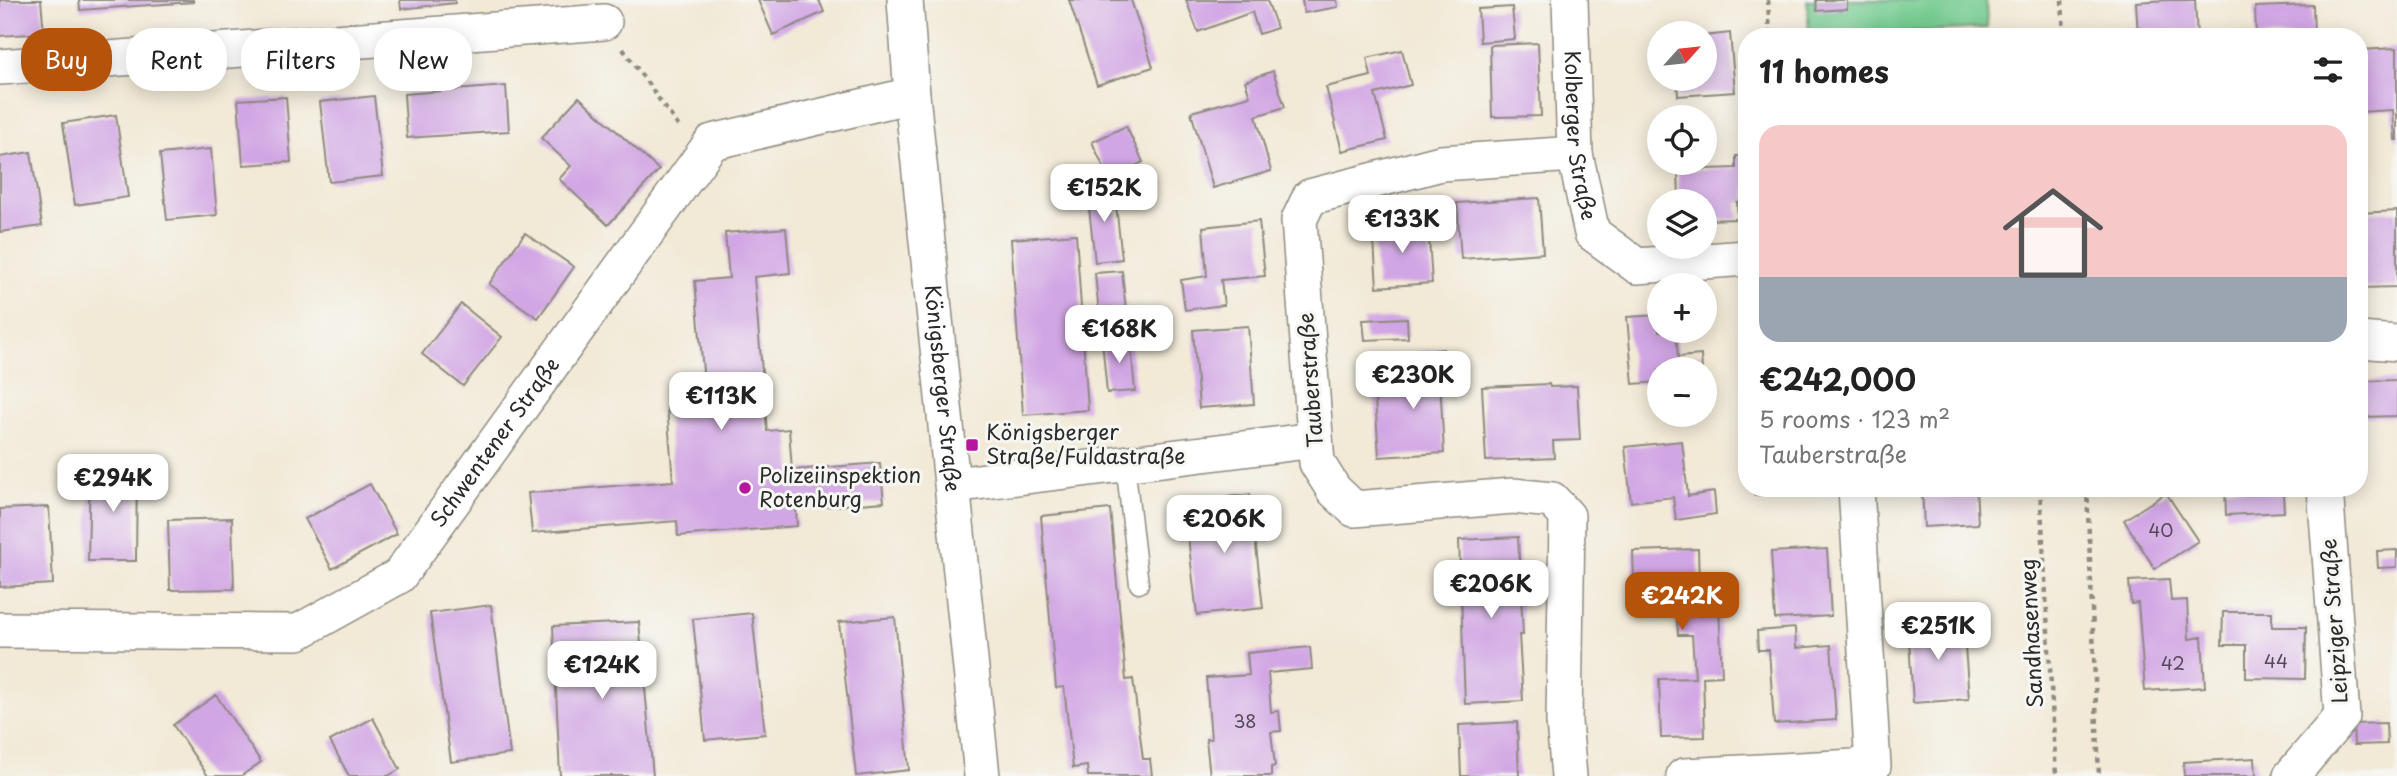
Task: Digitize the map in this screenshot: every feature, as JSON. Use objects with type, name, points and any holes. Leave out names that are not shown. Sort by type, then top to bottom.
[{"type":"street","name":"Königsberger Straße","points":[[905,0],[912,95],[982,776]]},
{"type":"street","name":"Kolberger Straße","points":[[1570,0],[1575,154],[1592,233],[1637,266],[1738,259]]},
{"type":"street","points":[[0,67],[604,22]]},
{"type":"street","name":"Schwentener Straße","points":[[0,630],[298,632],[399,576],[712,142],[912,95]]},
{"type":"street","name":"Tauberstraße","points":[[1569,776],[1564,722],[1567,516],[1552,500],[1513,496],[1353,509],[1334,490],[1317,463],[1299,220],[1310,197],[1441,163],[1575,154]]},
{"type":"street","points":[[2368,341],[2397,343]]},
{"type":"street","points":[[953,485],[1315,440]]},
{"type":"street","points":[[1684,776],[1877,771],[1857,497]]},
{"type":"street","name":"Leipziger Straße","points":[[2291,776],[2342,716],[2326,497]]},
{"type":"lane","points":[[1125,463],[1139,584]]},
{"type":"path","points":[[1768,0],[1770,28]]},
{"type":"path","points":[[2062,0],[2064,28]]},
{"type":"path","points":[[604,22],[700,156]]},
{"type":"path","name":"Sandhasenweg","points":[[2040,497],[2056,776]]},
{"type":"path","points":[[2087,497],[2099,776]]},
{"type":"green space","points":[[1807,0],[1986,0],[1987,28],[1809,28]]},
{"type":"building","points":[[0,0],[41,0],[44,28],[21,28],[21,35],[0,36]]},
{"type":"building","points":[[79,0],[193,0],[193,2],[80,10]]},
{"type":"building","points":[[400,0],[455,0],[455,3],[401,9]]},
{"type":"building","points":[[758,0],[819,0],[824,12],[773,35]]},
{"type":"building","points":[[1069,0],[1131,0],[1153,67],[1097,85]]},
{"type":"building","points":[[1186,0],[1267,0],[1277,28],[1259,34],[1252,12],[1198,32]]},
{"type":"building","points":[[1302,0],[1337,0],[1338,7],[1304,13]]},
{"type":"building","points":[[1816,0],[1847,0],[1847,9],[1817,11]]},
{"type":"building","points":[[2195,0],[2197,28],[2137,28],[2136,2]]},
{"type":"building","points":[[2313,5],[2314,28],[2256,28],[2255,7]]},
{"type":"building","points":[[1512,7],[1515,39],[1480,42],[1478,9]]},
{"type":"building","points":[[1730,33],[1735,92],[1678,96],[1678,91],[1717,91],[1717,34]]},
{"type":"building","points":[[1538,43],[1541,116],[1492,117],[1490,45]]},
{"type":"building","points":[[2397,48],[2397,140],[2393,110],[2368,111],[2368,50]]},
{"type":"building","points":[[1402,50],[1411,85],[1375,94],[1387,140],[1342,151],[1326,87],[1371,76],[1367,58]]},
{"type":"building","points":[[1273,71],[1285,107],[1256,116],[1271,171],[1213,188],[1191,112],[1250,96],[1245,81]]},
{"type":"building","points":[[506,86],[509,131],[407,138],[404,94],[472,91],[472,89]]},
{"type":"building","points":[[374,96],[383,176],[329,182],[320,102]]},
{"type":"building","points":[[286,97],[291,162],[243,165],[238,100]]},
{"type":"building","points":[[579,97],[659,170],[608,225],[559,179],[571,166],[541,138]]},
{"type":"building","points":[[116,115],[128,197],[75,205],[63,123]]},
{"type":"building","points":[[1126,126],[1143,162],[1109,179],[1092,142]]},
{"type":"building","points":[[211,149],[217,215],[167,220],[160,154]]},
{"type":"building","points":[[31,152],[42,226],[0,232],[0,157]]},
{"type":"building","points":[[1738,156],[1738,219],[1717,220],[1717,189],[1679,189],[1678,175],[1717,175],[1717,169],[1736,168]]},
{"type":"building","points":[[1114,187],[1122,259],[1095,262],[1087,190]]},
{"type":"building","points":[[1539,198],[1543,253],[1461,259],[1457,203]]},
{"type":"building","points":[[2397,211],[2397,287],[2368,288],[2368,213]]},
{"type":"building","points":[[1259,221],[1265,276],[1221,280],[1224,305],[1185,310],[1181,280],[1207,276],[1203,227]]},
{"type":"building","points":[[1428,224],[1432,283],[1377,287],[1373,227]]},
{"type":"building","points":[[786,228],[790,273],[754,277],[767,431],[789,429],[792,470],[880,463],[884,502],[796,509],[797,526],[678,536],[677,521],[532,533],[528,493],[673,481],[667,408],[706,405],[695,281],[729,278],[725,233]]},
{"type":"building","points":[[525,233],[574,267],[538,318],[489,284]]},
{"type":"building","points":[[1076,234],[1088,410],[1023,415],[1011,239]]},
{"type":"building","points":[[1122,271],[1127,322],[1100,324],[1095,273]]},
{"type":"building","points":[[461,304],[502,337],[463,386],[422,354]]},
{"type":"building","points":[[1647,316],[1647,343],[1677,343],[1678,357],[1647,357],[1647,383],[1633,384],[1627,317]]},
{"type":"building","points":[[1407,318],[1408,338],[1365,340],[1363,320]]},
{"type":"building","points":[[1248,326],[1254,404],[1199,408],[1193,330]]},
{"type":"building","points":[[1130,337],[1135,391],[1107,393],[1102,340]]},
{"type":"building","points":[[1443,349],[1447,380],[1440,380],[1444,453],[1379,457],[1374,384],[1418,383],[1415,352]]},
{"type":"building","points":[[2397,380],[2397,416],[2368,417],[2368,381]]},
{"type":"building","points":[[1549,384],[1550,387],[1577,386],[1580,440],[1553,441],[1554,458],[1486,461],[1482,387]]},
{"type":"building","points":[[1682,441],[1688,496],[1714,492],[1716,514],[1676,520],[1673,497],[1631,502],[1625,447]]},
{"type":"building","points":[[90,466],[137,467],[136,561],[88,561]]},
{"type":"building","points":[[370,484],[397,534],[332,569],[305,519]]},
{"type":"building","points":[[1250,494],[1263,608],[1197,615],[1184,502]]},
{"type":"building","points":[[1922,497],[1976,497],[1978,524],[1924,527]]},
{"type":"building","points":[[2160,497],[2169,497],[2198,541],[2155,569],[2124,520]]},
{"type":"building","points":[[2225,497],[2283,497],[2284,512],[2226,515]]},
{"type":"building","points":[[49,507],[53,584],[0,587],[0,509]]},
{"type":"building","points":[[1110,509],[1126,680],[1133,679],[1143,759],[1150,759],[1152,776],[1088,776],[1087,766],[1073,768],[1064,687],[1056,688],[1041,516]]},
{"type":"building","points":[[232,518],[234,589],[170,590],[168,520]]},
{"type":"building","points":[[1518,537],[1523,701],[1465,704],[1459,540]]},
{"type":"building","points":[[1698,549],[1699,585],[1718,584],[1722,676],[1703,677],[1705,737],[1661,738],[1659,679],[1695,678],[1692,635],[1678,635],[1676,607],[1635,608],[1633,551]]},
{"type":"building","points":[[1827,549],[1831,616],[1775,619],[1771,552]]},
{"type":"building","points":[[2397,550],[2397,567],[2378,568],[2377,551]]},
{"type":"building","points":[[2169,579],[2171,601],[2187,600],[2189,639],[2202,637],[2205,687],[2145,691],[2138,603],[2131,604],[2129,581]]},
{"type":"building","points":[[491,605],[510,754],[451,762],[430,613]]},
{"type":"building","points":[[2223,612],[2272,612],[2272,627],[2306,627],[2305,679],[2246,678],[2246,645],[2222,645]]},
{"type":"building","points":[[752,613],[765,734],[705,740],[693,619]]},
{"type":"building","points":[[895,617],[909,770],[856,776],[839,622]]},
{"type":"building","points":[[1963,621],[1969,699],[1913,703],[1908,625]]},
{"type":"building","points":[[639,622],[653,776],[560,776],[553,626]]},
{"type":"building","points":[[1795,628],[1796,648],[1831,645],[1836,720],[1774,724],[1769,650],[1758,650],[1757,631]]},
{"type":"building","points":[[1310,647],[1312,669],[1268,673],[1271,712],[1279,711],[1281,731],[1271,732],[1275,766],[1271,767],[1271,776],[1210,776],[1206,739],[1211,739],[1206,678],[1249,675],[1247,653]]},
{"type":"building","points":[[216,695],[261,762],[241,776],[208,776],[173,725]]},
{"type":"building","points":[[373,718],[400,769],[388,776],[349,776],[330,741]]},
{"type":"building","points":[[1517,722],[1519,776],[1461,776],[1459,725]]},
{"type":"building","points":[[2386,723],[2387,744],[2354,745],[2353,724]]},
{"type":"building","points":[[2255,758],[2256,776],[2184,776],[2183,762]]},
{"type":"place","name":"Königsberger Straße/Fuldastraße","points":[[972,445]]},
{"type":"place","name":"Polizeiinspektion Rotenburg","points":[[745,488]]}]
